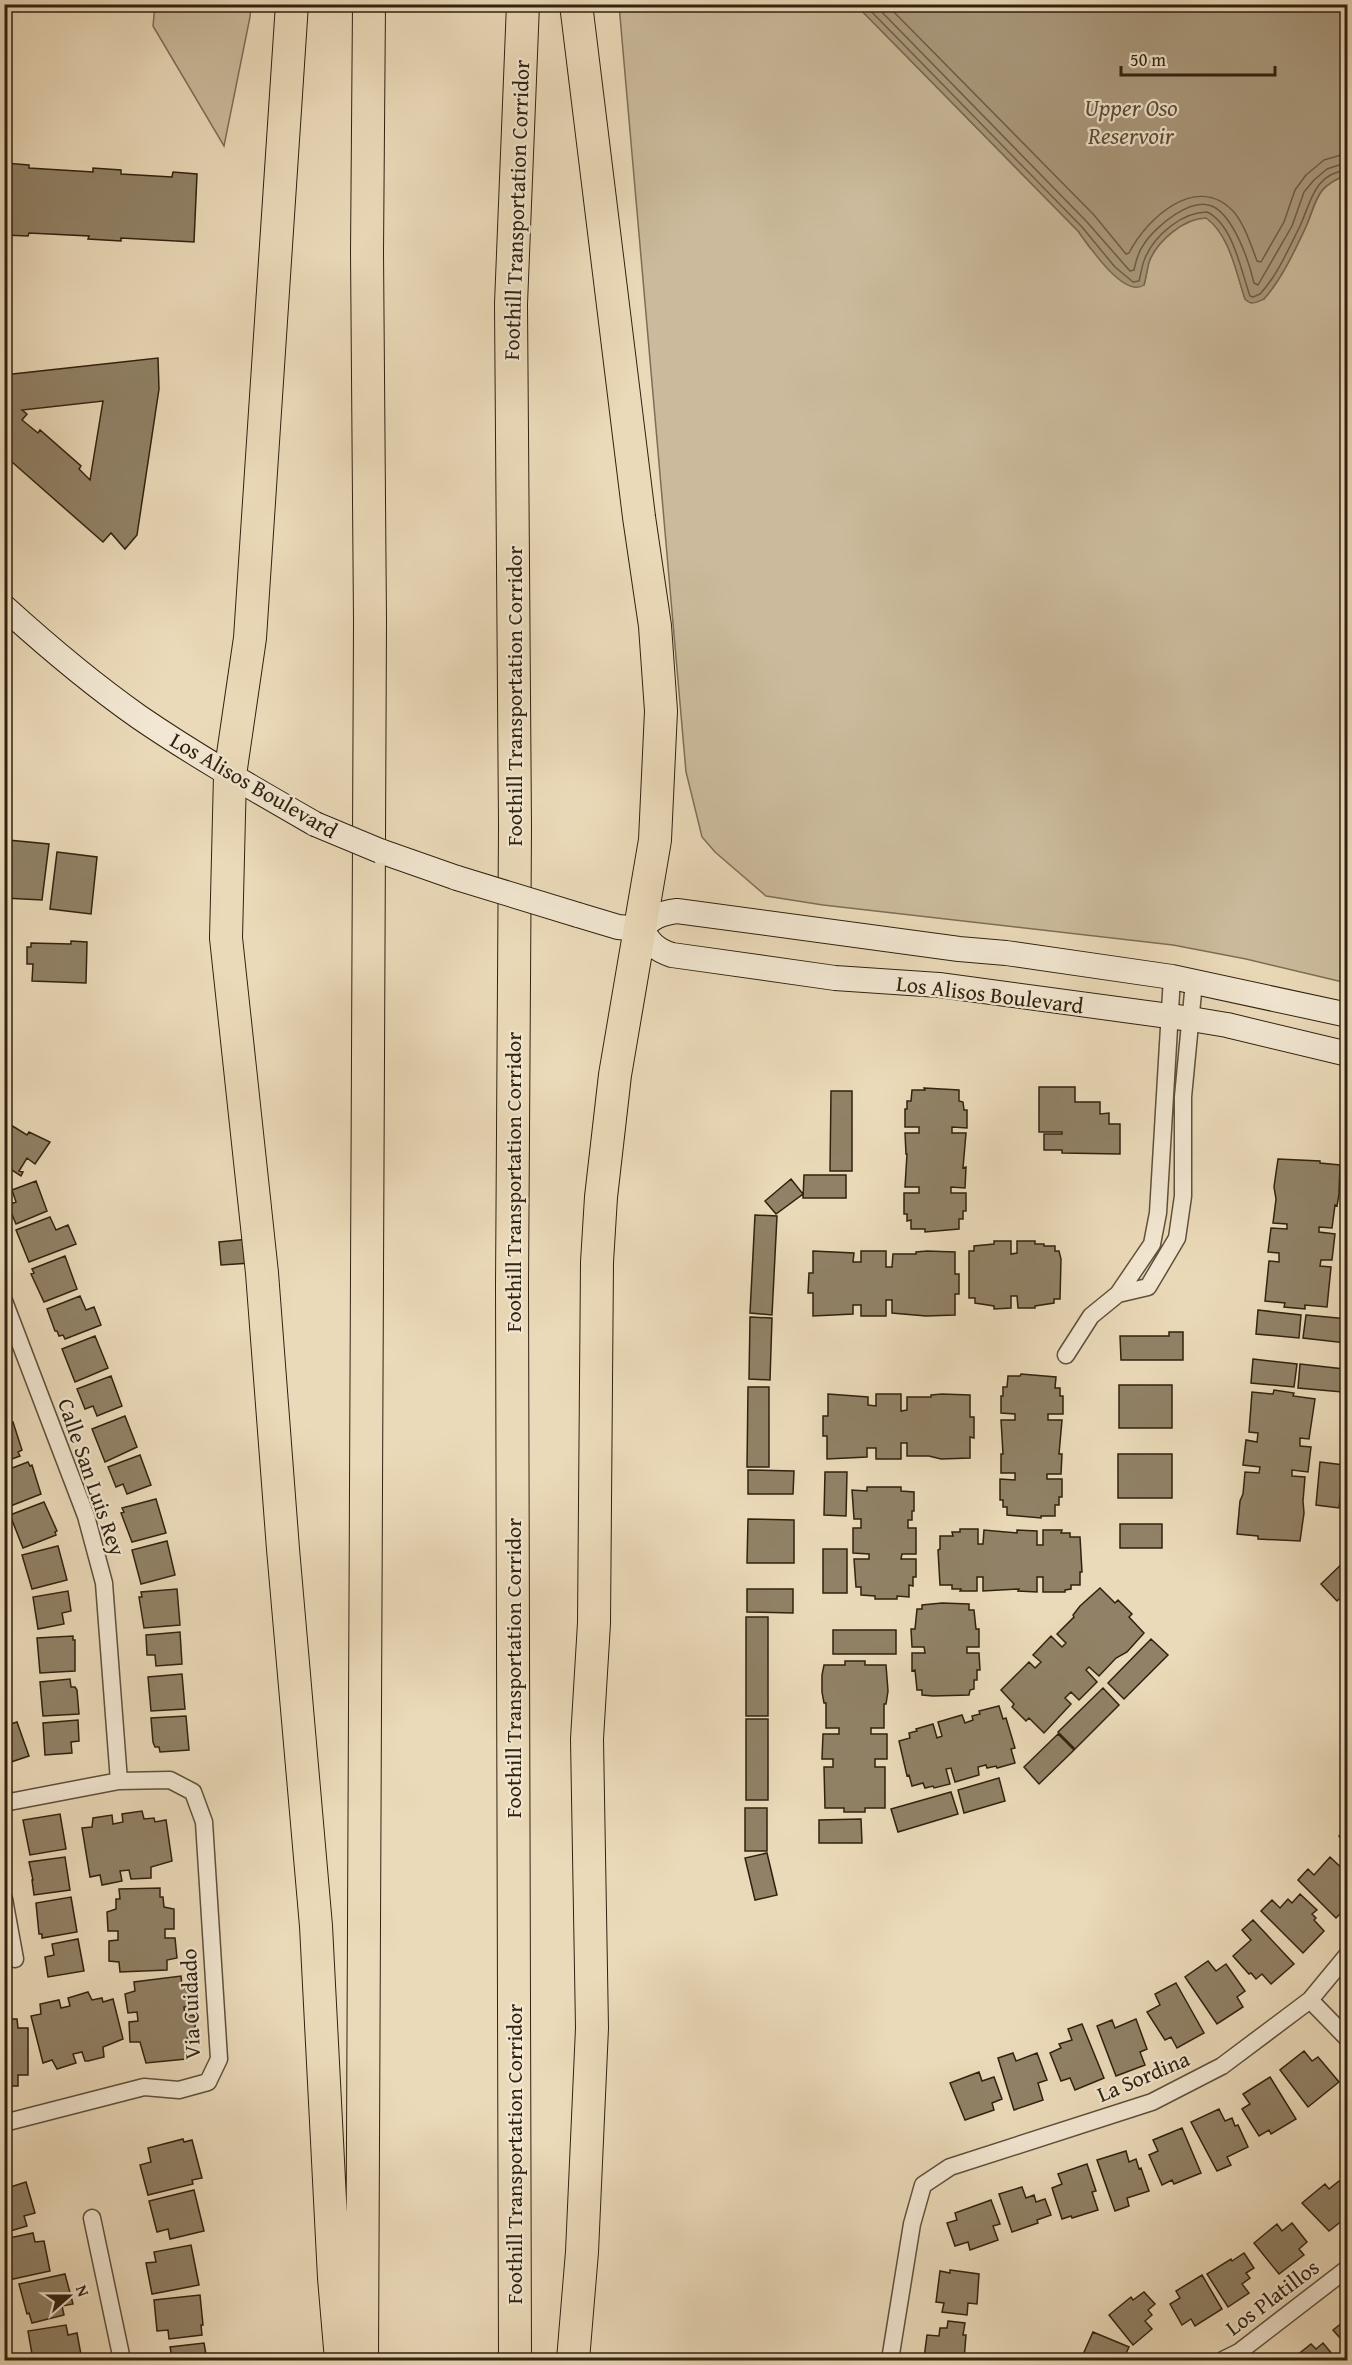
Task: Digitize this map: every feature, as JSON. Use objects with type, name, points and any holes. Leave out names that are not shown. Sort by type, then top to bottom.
[{"type":"highway","points":[[292,4],[250,638],[230,775],[226,938],[262,1273],[283,1549],[316,1926],[334,2278],[341,2361]]},
{"type":"highway","points":[[362,2361],[370,646],[367,264],[369,4]]},
{"type":"highway","name":"Foothill Transportation Corridor","points":[[515,2361],[512,1275],[515,815],[511,304],[523,4]]},
{"type":"highway","points":[[573,2361],[582,2252],[592,2028],[587,1739],[594,1623],[597,1262],[601,1197],[615,1075],[655,840],[661,711],[655,626],[639,517],[576,4]]},
{"type":"main road","name":"Los Alisos Boulevard","points":[[4,607],[70,664],[138,716],[230,775],[315,824],[380,851],[457,878],[618,927],[641,929],[654,947],[672,955],[836,978],[939,985],[1227,1024],[1347,1054]]},
{"type":"main road","name":"Los Alisos Boulevard","points":[[641,929],[652,917],[664,912],[677,911],[959,949],[1006,953],[1183,979],[1347,1015]]},
{"type":"street","points":[[1066,1355],[1091,1316],[1118,1294],[1152,1244],[1158,1213],[1183,979]]},
{"type":"street","points":[[1118,1294],[1148,1287],[1177,1238],[1183,1196],[1180,1018],[1183,979]]},
{"type":"street","name":"Calle San Luis Rey","points":[[4,1301],[86,1516],[104,1583],[119,1781]]},
{"type":"street","name":"Via Cuidado","points":[[4,1803],[119,1781],[170,1780],[193,1792],[204,1822],[219,2059],[208,2082],[179,2090],[144,2087],[4,2123]]},
{"type":"street","points":[[4,1899],[15,1959]]},
{"type":"street","name":"La Sordina","points":[[890,2361],[912,2224],[923,2185],[950,2168],[1152,2102],[1222,2066],[1310,2000],[1347,1954]]},
{"type":"street","points":[[1310,2000],[1347,2039]]},
{"type":"street","points":[[92,2218],[122,2361]]},
{"type":"street","name":"Los Platillos","points":[[1224,2361],[1239,2352],[1347,2268]]},
{"type":"shaded area","points":[[155,5],[251,5],[224,146],[153,26]]},
{"type":"shaded area","points":[[619,5],[856,5],[1078,231],[1090,248],[1144,285],[1149,262],[1158,246],[1181,226],[1207,218],[1227,245],[1245,299],[1264,299],[1286,266],[1322,191],[1328,185],[1347,175],[1347,983],[1246,959],[1173,945],[823,905],[766,896],[715,852],[702,837],[686,772]]},
{"type":"water","name":"Upper Oso Reservoir","points":[[856,5],[1347,5],[1347,175],[1328,185],[1322,191],[1286,266],[1264,299],[1252,303],[1245,299],[1227,244],[1214,225],[1206,218],[1189,222],[1172,232],[1153,254],[1144,285],[1136,287],[1127,285],[1108,269],[1078,231]]},
{"type":"building","points":[[4,163],[29,165],[29,168],[93,172],[93,168],[121,170],[121,174],[172,177],[173,172],[197,174],[194,242],[121,238],[121,241],[88,239],[89,236],[29,233],[28,236],[4,235]]},
{"type":"building","points":[[158,358],[159,389],[137,535],[125,549],[111,533],[103,542],[4,455],[4,375]],"holes":[[[103,401],[90,480],[79,469],[81,466],[40,430],[38,433],[22,420],[27,414],[22,410]]]},
{"type":"building","points":[[8,840],[49,844],[42,900],[4,898]]},
{"type":"building","points":[[57,852],[97,857],[91,914],[50,909]]},
{"type":"building","points":[[71,941],[87,942],[86,983],[32,981],[33,964],[27,964],[27,947],[31,947],[31,943],[71,944]]},
{"type":"building","points":[[1039,1087],[1075,1087],[1075,1102],[1100,1102],[1100,1114],[1109,1113],[1109,1124],[1120,1124],[1120,1154],[1062,1153],[1062,1150],[1044,1150],[1044,1134],[1062,1134],[1062,1132],[1039,1132]]},
{"type":"building","points":[[924,1088],[959,1090],[959,1101],[963,1102],[964,1110],[967,1110],[967,1128],[952,1127],[952,1133],[966,1133],[963,1168],[966,1167],[965,1188],[951,1187],[951,1193],[966,1193],[966,1211],[963,1211],[963,1219],[959,1219],[959,1229],[925,1232],[925,1229],[911,1229],[911,1220],[907,1221],[907,1214],[904,1214],[904,1193],[919,1193],[919,1187],[905,1187],[907,1154],[905,1133],[919,1133],[919,1127],[905,1127],[905,1109],[907,1109],[907,1101],[911,1101],[912,1090],[925,1090]]},
{"type":"building","points":[[831,1091],[852,1091],[852,1171],[830,1171]]},
{"type":"building","points":[[6,1122],[27,1135],[29,1132],[50,1142],[35,1164],[27,1158],[19,1171],[23,1172],[21,1176],[4,1165],[4,1126]]},
{"type":"building","points":[[1278,1159],[1320,1161],[1320,1163],[1340,1165],[1339,1194],[1332,1228],[1319,1227],[1319,1232],[1335,1234],[1332,1260],[1321,1260],[1320,1266],[1331,1267],[1327,1307],[1305,1305],[1305,1309],[1284,1307],[1285,1303],[1265,1301],[1269,1261],[1279,1262],[1279,1253],[1268,1252],[1271,1228],[1287,1229],[1287,1224],[1273,1223],[1276,1199],[1274,1187]]},
{"type":"building","points":[[804,1175],[846,1175],[846,1198],[803,1198]]},
{"type":"building","points":[[791,1179],[803,1194],[776,1214],[765,1201]]},
{"type":"building","points":[[36,1181],[47,1211],[16,1224],[8,1205],[16,1202],[12,1190]]},
{"type":"building","points":[[755,1215],[777,1216],[772,1315],[750,1313]]},
{"type":"building","points":[[50,1217],[56,1230],[68,1225],[76,1244],[29,1262],[16,1230]]},
{"type":"building","points":[[249,1239],[251,1263],[221,1265],[219,1242]]},
{"type":"building","points":[[994,1241],[1011,1241],[1011,1254],[1017,1253],[1017,1241],[1035,1241],[1035,1244],[1055,1246],[1055,1251],[1059,1251],[1061,1259],[1060,1299],[1054,1299],[1054,1303],[1035,1306],[1035,1308],[1018,1308],[1017,1296],[1011,1296],[1011,1308],[994,1309],[994,1306],[975,1303],[975,1298],[969,1298],[969,1251],[974,1251],[974,1246],[994,1244]]},
{"type":"building","points":[[813,1251],[854,1253],[853,1262],[861,1262],[861,1251],[886,1251],[886,1267],[892,1267],[893,1254],[916,1254],[916,1252],[927,1251],[955,1252],[955,1274],[959,1274],[959,1294],[955,1294],[955,1315],[926,1316],[892,1313],[892,1300],[886,1300],[886,1316],[861,1316],[861,1305],[853,1305],[853,1314],[813,1316],[813,1293],[808,1293],[809,1273],[813,1273]]},
{"type":"building","points":[[65,1256],[77,1289],[44,1302],[31,1274],[34,1273],[32,1269]]},
{"type":"building","points":[[80,1296],[86,1310],[94,1307],[101,1325],[65,1339],[63,1335],[59,1336],[55,1331],[47,1309]]},
{"type":"building","points":[[1258,1310],[1301,1315],[1299,1338],[1256,1334]]},
{"type":"building","points":[[1306,1315],[1348,1319],[1346,1343],[1303,1338]]},
{"type":"building","points":[[750,1317],[772,1318],[770,1380],[749,1379]]},
{"type":"building","points":[[1169,1332],[1183,1332],[1183,1360],[1121,1360],[1120,1336],[1169,1336]]},
{"type":"building","points":[[95,1336],[108,1368],[75,1382],[62,1349]]},
{"type":"building","points":[[1253,1359],[1297,1364],[1294,1387],[1251,1383]]},
{"type":"building","points":[[1300,1364],[1344,1369],[1342,1392],[1298,1388]]},
{"type":"building","points":[[1021,1374],[1056,1377],[1055,1388],[1060,1388],[1060,1396],[1063,1396],[1063,1414],[1048,1414],[1048,1420],[1062,1420],[1059,1454],[1062,1454],[1061,1474],[1047,1474],[1047,1479],[1062,1479],[1062,1497],[1059,1497],[1059,1505],[1055,1505],[1055,1516],[1041,1516],[1041,1518],[1007,1515],[1007,1507],[1003,1507],[1003,1500],[1000,1500],[1000,1479],[1015,1480],[1015,1473],[1001,1473],[1001,1454],[1003,1454],[1001,1420],[1015,1420],[1015,1414],[1001,1413],[1001,1396],[1003,1396],[1003,1387],[1007,1387],[1008,1376],[1020,1376]]},
{"type":"building","points":[[111,1376],[122,1406],[97,1416],[93,1406],[85,1409],[77,1389]]},
{"type":"building","points":[[1119,1385],[1172,1385],[1172,1428],[1119,1428]]},
{"type":"building","points":[[748,1387],[769,1387],[769,1467],[747,1467]]},
{"type":"building","points":[[1274,1390],[1315,1399],[1309,1439],[1300,1438],[1300,1446],[1311,1447],[1308,1472],[1292,1470],[1292,1476],[1305,1477],[1304,1513],[1300,1541],[1258,1539],[1258,1536],[1237,1534],[1245,1472],[1259,1473],[1260,1467],[1243,1465],[1246,1440],[1257,1442],[1258,1433],[1249,1432],[1252,1392],[1273,1394]]},
{"type":"building","points":[[828,1394],[868,1397],[868,1405],[876,1406],[876,1394],[901,1394],[901,1411],[907,1410],[907,1397],[931,1397],[931,1395],[942,1394],[970,1395],[970,1417],[974,1417],[974,1438],[970,1437],[970,1458],[941,1459],[929,1456],[907,1456],[907,1443],[901,1443],[901,1459],[876,1459],[876,1448],[867,1448],[867,1457],[827,1459],[827,1436],[823,1436],[823,1416],[828,1416]]},
{"type":"building","points":[[4,1403],[10,1417],[4,1419]]},
{"type":"building","points":[[125,1416],[137,1447],[105,1462],[92,1429]]},
{"type":"building","points":[[13,1422],[22,1450],[18,1452],[20,1456],[4,1462],[4,1425]]},
{"type":"building","points":[[1118,1454],[1172,1454],[1172,1498],[1118,1498]]},
{"type":"building","points":[[140,1455],[151,1485],[127,1494],[123,1484],[116,1487],[108,1467]]},
{"type":"building","points":[[28,1462],[30,1466],[32,1465],[41,1494],[8,1507],[4,1499],[4,1471]]},
{"type":"building","points":[[1320,1462],[1344,1465],[1339,1508],[1316,1505]]},
{"type":"building","points":[[748,1470],[794,1471],[793,1494],[748,1494]]},
{"type":"building","points":[[825,1472],[847,1472],[846,1516],[824,1515]]},
{"type":"building","points":[[867,1487],[901,1487],[901,1491],[914,1492],[914,1511],[912,1511],[912,1520],[908,1520],[908,1528],[916,1528],[916,1554],[902,1554],[901,1559],[916,1559],[916,1577],[913,1577],[913,1586],[909,1585],[909,1597],[875,1599],[875,1596],[861,1595],[861,1587],[856,1587],[854,1559],[869,1559],[869,1554],[853,1553],[853,1528],[861,1528],[861,1519],[854,1519],[852,1490],[867,1491]]},
{"type":"building","points":[[156,1499],[166,1533],[132,1542],[121,1513],[124,1512],[122,1508]]},
{"type":"building","points":[[44,1502],[57,1531],[56,1535],[23,1548],[10,1515]]},
{"type":"building","points":[[748,1519],[794,1520],[794,1563],[747,1563]]},
{"type":"building","points":[[1120,1524],[1162,1524],[1162,1548],[1120,1548]]},
{"type":"building","points":[[960,1529],[978,1529],[978,1544],[983,1544],[984,1530],[1017,1533],[1017,1530],[1037,1531],[1037,1545],[1043,1545],[1043,1530],[1062,1530],[1061,1533],[1070,1533],[1070,1537],[1080,1537],[1082,1572],[1080,1572],[1080,1585],[1071,1585],[1071,1589],[1065,1592],[1043,1592],[1043,1577],[1037,1577],[1037,1592],[1018,1591],[1019,1589],[983,1591],[983,1577],[977,1577],[977,1591],[960,1591],[961,1589],[952,1589],[952,1585],[940,1585],[938,1550],[940,1549],[940,1536],[953,1536],[952,1532],[960,1532]]},
{"type":"building","points":[[167,1541],[175,1575],[141,1584],[132,1550]]},
{"type":"building","points":[[58,1546],[67,1580],[32,1589],[22,1555]]},
{"type":"building","points":[[823,1549],[847,1549],[847,1593],[823,1593]]},
{"type":"building","points":[[1348,1558],[1348,1591],[1337,1601],[1321,1584]]},
{"type":"building","points":[[4,1585],[10,1607],[4,1608]]},
{"type":"building","points":[[1100,1588],[1115,1603],[1118,1600],[1132,1614],[1129,1617],[1144,1633],[1127,1652],[1116,1658],[1099,1676],[1089,1667],[1086,1670],[1097,1682],[1079,1700],[1071,1692],[1065,1698],[1071,1704],[1044,1733],[1029,1718],[1026,1721],[1012,1707],[1014,1704],[1001,1690],[1029,1662],[1035,1668],[1041,1662],[1033,1655],[1051,1636],[1062,1647],[1066,1643],[1057,1634],[1074,1617],[1073,1615],[1080,1606]]},
{"type":"building","points":[[177,1589],[180,1625],[144,1628],[139,1597],[142,1597],[141,1592]]},
{"type":"building","points":[[747,1589],[793,1589],[793,1613],[747,1612]]},
{"type":"building","points":[[68,1591],[71,1611],[62,1613],[64,1624],[38,1629],[33,1597]]},
{"type":"building","points":[[969,1604],[969,1610],[974,1610],[976,1629],[979,1629],[979,1647],[967,1647],[967,1653],[979,1653],[980,1670],[977,1670],[977,1680],[974,1680],[974,1689],[970,1690],[969,1695],[922,1695],[922,1690],[917,1690],[915,1670],[912,1671],[912,1653],[925,1653],[924,1647],[912,1647],[911,1629],[915,1629],[917,1609],[922,1609],[922,1605]]},
{"type":"building","points":[[746,1617],[768,1617],[768,1716],[746,1716]]},
{"type":"building","points":[[833,1630],[896,1630],[896,1654],[833,1654]]},
{"type":"building","points":[[180,1632],[182,1664],[156,1666],[155,1655],[147,1655],[146,1635]]},
{"type":"building","points":[[73,1636],[75,1671],[40,1673],[37,1638]]},
{"type":"building","points":[[1151,1639],[1168,1655],[1124,1699],[1108,1683]]},
{"type":"building","points":[[845,1661],[865,1661],[865,1665],[886,1665],[888,1691],[886,1704],[884,1704],[884,1728],[871,1728],[871,1734],[887,1734],[887,1759],[875,1759],[875,1767],[885,1767],[885,1808],[865,1808],[865,1812],[844,1812],[844,1808],[825,1808],[824,1767],[833,1767],[833,1759],[822,1759],[823,1734],[839,1734],[839,1728],[826,1728],[826,1703],[824,1703],[822,1692],[822,1675],[824,1665],[845,1665]]},
{"type":"building","points":[[182,1674],[185,1709],[151,1711],[148,1677]]},
{"type":"building","points":[[70,1679],[71,1687],[77,1690],[79,1714],[43,1716],[40,1682]]},
{"type":"building","points":[[1103,1688],[1119,1705],[1075,1749],[1058,1732]]},
{"type":"building","points":[[999,1706],[1003,1719],[1006,1718],[1015,1748],[1011,1749],[1015,1763],[997,1768],[996,1766],[987,1768],[986,1765],[978,1767],[979,1775],[955,1782],[951,1768],[946,1769],[950,1784],[934,1788],[933,1786],[925,1788],[923,1783],[912,1786],[909,1775],[907,1776],[899,1741],[910,1738],[909,1733],[917,1731],[916,1729],[933,1724],[937,1738],[942,1736],[938,1722],[962,1715],[965,1723],[973,1720],[972,1716],[980,1714],[979,1711]]},
{"type":"building","points":[[186,1716],[189,1750],[160,1752],[159,1747],[155,1747],[153,1742],[151,1718]]},
{"type":"building","points":[[746,1719],[768,1719],[768,1800],[746,1800]]},
{"type":"building","points":[[78,1720],[79,1741],[71,1742],[72,1753],[45,1755],[43,1723]]},
{"type":"building","points":[[17,1722],[29,1756],[8,1763],[4,1754],[4,1726]]},
{"type":"building","points":[[1058,1734],[1074,1750],[1039,1784],[1024,1767]]},
{"type":"building","points":[[999,1778],[1005,1801],[964,1813],[958,1790]]},
{"type":"building","points":[[951,1792],[958,1814],[898,1832],[891,1809]]},
{"type":"building","points":[[745,1808],[767,1808],[767,1851],[745,1851]]},
{"type":"building","points":[[142,1811],[144,1819],[154,1818],[155,1822],[166,1820],[172,1861],[151,1867],[151,1878],[131,1879],[129,1870],[120,1871],[122,1881],[102,1885],[100,1875],[90,1877],[82,1828],[92,1827],[93,1818],[112,1815],[113,1824],[123,1822],[122,1814]]},
{"type":"building","points":[[60,1814],[66,1849],[30,1855],[23,1820]]},
{"type":"building","points":[[861,1819],[862,1843],[819,1843],[819,1820]]},
{"type":"building","points":[[1348,1828],[1348,1848],[1339,1836]]},
{"type":"building","points":[[767,1853],[777,1895],[755,1900],[745,1858]]},
{"type":"building","points":[[65,1857],[70,1890],[34,1895],[29,1862]]},
{"type":"building","points":[[1330,1857],[1347,1873],[1348,1906],[1336,1918],[1298,1880],[1308,1869],[1314,1875]]},
{"type":"building","points":[[160,1888],[160,1897],[163,1897],[164,1907],[174,1909],[174,1929],[165,1929],[165,1938],[175,1938],[177,1958],[167,1960],[167,1970],[120,1972],[119,1962],[109,1961],[109,1941],[118,1940],[118,1931],[108,1931],[107,1912],[116,1909],[116,1899],[120,1899],[119,1889]]},
{"type":"building","points":[[1300,1894],[1317,1910],[1312,1914],[1316,1918],[1314,1920],[1324,1931],[1303,1953],[1261,1911],[1272,1900],[1280,1908],[1288,1899],[1292,1903]]},
{"type":"building","points":[[71,1897],[77,1932],[42,1938],[42,1934],[39,1934],[36,1903]]},
{"type":"building","points":[[1253,1920],[1294,1964],[1271,1984],[1262,1974],[1256,1979],[1251,1973],[1249,1974],[1233,1956],[1251,1940],[1242,1930]]},
{"type":"building","points":[[78,1939],[84,1971],[48,1977],[45,1957],[54,1955],[52,1944]]},
{"type":"building","points":[[1208,1961],[1216,1971],[1226,1964],[1245,1991],[1237,1997],[1243,2007],[1217,2024],[1185,1977]]},
{"type":"building","points":[[181,1976],[182,1986],[192,1986],[194,2006],[184,2007],[185,2016],[194,2015],[196,2035],[187,2038],[186,2059],[146,2063],[140,2042],[130,2042],[129,2022],[138,2021],[137,2012],[128,2013],[125,1994],[135,1991],[134,1982]]},
{"type":"building","points":[[1176,1983],[1204,2033],[1177,2048],[1171,2037],[1165,2040],[1147,2012],[1160,2005],[1155,1994]]},
{"type":"building","points":[[88,1992],[92,2000],[102,1998],[103,2002],[113,1999],[123,2039],[103,2047],[104,2057],[85,2061],[82,2052],[73,2054],[76,2063],[57,2069],[52,2060],[43,2063],[31,2016],[41,2014],[40,2004],[59,2000],[61,2008],[70,2006],[68,1998]]},
{"type":"building","points":[[4,2019],[17,2019],[18,2028],[28,2028],[28,2075],[18,2075],[18,2086],[4,2086]]},
{"type":"building","points":[[1136,2019],[1147,2049],[1140,2052],[1145,2065],[1116,2076],[1097,2026],[1112,2020],[1115,2028]]},
{"type":"building","points":[[1082,2024],[1104,2078],[1075,2090],[1070,2078],[1061,2081],[1050,2053],[1061,2048],[1059,2044],[1072,2040],[1068,2029]]},
{"type":"building","points":[[1304,2051],[1312,2061],[1318,2057],[1339,2082],[1308,2107],[1280,2070]]},
{"type":"building","points":[[1013,2053],[1016,2061],[1037,2053],[1047,2080],[1038,2083],[1043,2100],[1014,2110],[998,2058]]},
{"type":"building","points":[[979,2072],[982,2081],[994,2077],[1002,2099],[992,2103],[994,2110],[965,2120],[950,2083]]},
{"type":"building","points":[[1270,2077],[1296,2119],[1271,2134],[1269,2130],[1259,2136],[1242,2109],[1250,2104],[1243,2094]]},
{"type":"building","points":[[1219,2109],[1225,2121],[1232,2118],[1235,2126],[1238,2125],[1248,2147],[1227,2157],[1231,2165],[1217,2171],[1191,2122]]},
{"type":"building","points":[[1182,2128],[1201,2173],[1174,2184],[1172,2180],[1162,2185],[1149,2155],[1158,2151],[1153,2140]]},
{"type":"building","points":[[183,2139],[184,2142],[192,2140],[202,2178],[192,2180],[193,2184],[148,2195],[140,2165],[151,2162],[148,2148]]},
{"type":"building","points":[[1126,2151],[1129,2162],[1136,2159],[1149,2191],[1127,2198],[1129,2206],[1115,2211],[1097,2160]]},
{"type":"building","points":[[1087,2164],[1096,2191],[1092,2192],[1098,2210],[1062,2219],[1052,2188],[1062,2184],[1058,2174]]},
{"type":"building","points":[[1339,2181],[1348,2191],[1348,2216],[1329,2231],[1302,2203],[1325,2184],[1329,2189]]},
{"type":"building","points":[[26,2182],[35,2213],[24,2216],[27,2226],[4,2233],[4,2189]]},
{"type":"building","points":[[1022,2187],[1026,2198],[1034,2195],[1036,2202],[1045,2199],[1051,2215],[1037,2220],[1038,2223],[1012,2232],[999,2194]]},
{"type":"building","points":[[194,2190],[204,2231],[170,2239],[168,2229],[157,2232],[149,2201]]},
{"type":"building","points":[[991,2200],[1000,2224],[993,2226],[998,2240],[970,2250],[968,2242],[955,2246],[947,2223],[957,2220],[955,2213]]},
{"type":"building","points":[[1292,2223],[1307,2242],[1299,2249],[1304,2255],[1279,2274],[1254,2243],[1277,2224],[1282,2231]]},
{"type":"building","points":[[33,2233],[35,2242],[44,2241],[50,2271],[4,2281],[4,2239]]},
{"type":"building","points":[[191,2245],[199,2285],[152,2294],[146,2263],[156,2262],[154,2252]]},
{"type":"building","points":[[1244,2253],[1254,2268],[1246,2273],[1250,2278],[1242,2284],[1249,2293],[1228,2307],[1207,2274]]},
{"type":"building","points":[[950,2270],[979,2274],[977,2304],[968,2303],[967,2315],[942,2312],[944,2303],[936,2302],[940,2271],[950,2273]]},
{"type":"building","points":[[65,2274],[73,2304],[62,2306],[64,2315],[32,2323],[29,2313],[27,2314],[19,2284]]},
{"type":"building","points":[[1202,2275],[1222,2309],[1195,2326],[1191,2319],[1182,2325],[1170,2304],[1180,2298],[1176,2291]]},
{"type":"building","points":[[1144,2292],[1155,2304],[1148,2310],[1152,2315],[1145,2321],[1152,2329],[1133,2345],[1109,2315],[1131,2297],[1133,2300]]},
{"type":"building","points":[[200,2295],[202,2335],[169,2339],[168,2330],[157,2331],[154,2300]]},
{"type":"building","points":[[1348,2318],[1348,2347],[1333,2330]]},
{"type":"building","points":[[948,2321],[965,2323],[964,2360],[924,2358],[927,2335],[939,2336],[940,2328],[947,2328]]},
{"type":"building","points":[[66,2325],[68,2335],[77,2333],[82,2360],[33,2360],[28,2331]]},
{"type":"building","points":[[1093,2332],[1129,2347],[1123,2360],[1081,2359]]},
{"type":"building","points":[[204,2343],[207,2360],[161,2360],[160,2358],[172,2357],[170,2347]]},
{"type":"building","points":[[1323,2343],[1337,2360],[1291,2360],[1311,2344],[1316,2349]]}]
